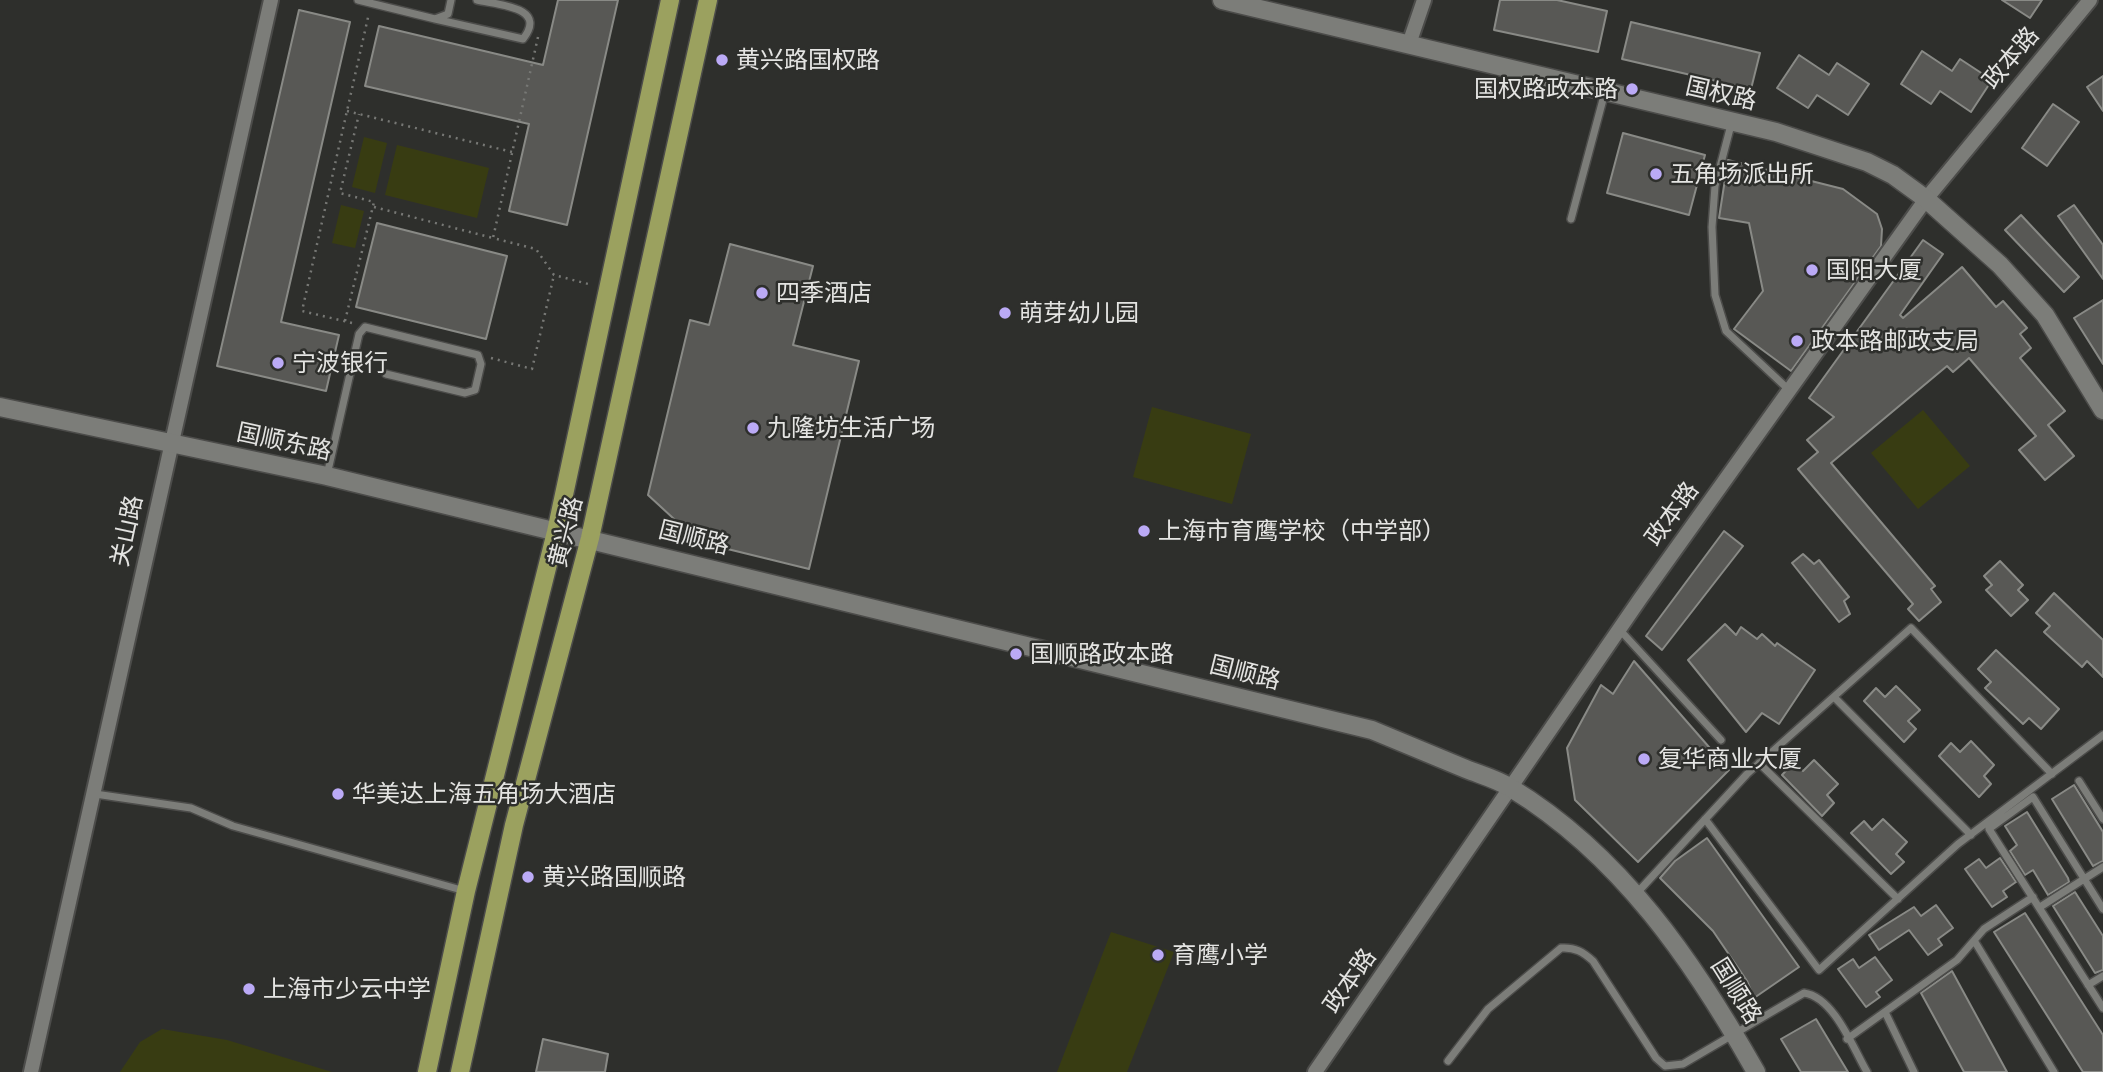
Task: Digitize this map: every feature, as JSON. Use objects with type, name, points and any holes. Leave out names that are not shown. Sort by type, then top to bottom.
[{"type":"main road","name":"黄兴路","points":[[427,1072],[466,891],[556,532],[670,0]]},
{"type":"main road","name":"黄兴路","points":[[460,1072],[514,825],[590,538],[708,0]]},
{"type":"street","name":"关山路","points":[[31,1072],[95,794],[169,442],[271,0]]},
{"type":"street","name":"国权路","points":[[1222,0],[1732,121],[1844,152],[1893,175],[1926,199],[2000,265],[2045,315],[2103,410]]},
{"type":"street","points":[[1409,44],[1424,0]]},
{"type":"street","name":"政本路","points":[[1315,1072],[1509,786],[1926,199],[2090,0]]},
{"type":"street","name":"国顺东路","points":[[0,407],[327,476],[590,538]]},
{"type":"street","name":"国顺路","points":[[590,538],[1373,730],[1509,786],[1561,822],[1635,894],[1693,968],[1756,1072]]},
{"type":"lane","points":[[358,0],[509,38],[523,39],[531,29],[531,20],[523,11],[477,0]]},
{"type":"lane","points":[[435,19],[448,14],[451,0]]},
{"type":"lane","points":[[1571,219],[1605,91]]},
{"type":"lane","points":[[1732,121],[1715,186],[1712,227],[1715,295],[1726,331],[1789,390]]},
{"type":"lane","points":[[327,476],[359,334],[365,327],[478,355],[481,364],[475,390],[465,393],[386,374]]},
{"type":"lane","points":[[1635,894],[1759,764],[1911,628],[2052,774]]},
{"type":"lane","points":[[1619,629],[1721,740]]},
{"type":"lane","points":[[1834,697],[1971,835]]},
{"type":"lane","points":[[1705,819],[1819,970],[1971,835],[2103,735]]},
{"type":"lane","points":[[1759,764],[1898,899]]},
{"type":"lane","points":[[2079,780],[2103,819]]},
{"type":"lane","points":[[95,794],[191,808],[233,826],[466,891]]},
{"type":"lane","points":[[2103,909],[2033,797],[1989,829],[2103,1009]]},
{"type":"lane","points":[[2040,907],[2103,867]]},
{"type":"lane","points":[[1847,1038],[1956,960],[1984,929],[2033,897]]},
{"type":"lane","points":[[1975,942],[2054,1072]]},
{"type":"lane","points":[[1448,1061],[1488,1009],[1561,948],[1577,949],[1593,961],[1656,1058],[1665,1066],[1683,1064],[1804,993],[1815,994],[1831,1012],[1867,1072]]},
{"type":"lane","points":[[2088,985],[2103,976]]},
{"type":"lane","points":[[1885,1012],[1914,1072]]},
{"type":"path","points":[[365,327],[302,311],[371,3]]},
{"type":"path","points":[[492,238],[540,33],[531,29]]},
{"type":"path","points":[[347,111],[512,152]]},
{"type":"path","points":[[345,321],[373,202],[340,193],[359,114]]},
{"type":"path","points":[[372,207],[536,249],[554,275],[608,289]]},
{"type":"path","points":[[478,355],[533,369],[554,275]]},
{"type":"green space","points":[[364,137],[387,143],[375,193],[352,187]]},
{"type":"green space","points":[[397,145],[489,168],[477,218],[385,195]]},
{"type":"green space","points":[[341,205],[364,211],[355,248],[332,243]]},
{"type":"green space","points":[[1152,407],[1251,434],[1232,504],[1133,477]]},
{"type":"green space","points":[[1923,410],[1970,466],[1918,509],[1871,453]]},
{"type":"green space","points":[[1111,932],[1174,952],[1127,1072],[1057,1072]]},
{"type":"green space","points":[[162,1029],[227,1040],[332,1072],[120,1072],[140,1042]]},
{"type":"building","points":[[558,0],[618,0],[567,225],[509,211],[529,124],[365,86],[379,26],[543,65]]},
{"type":"building","points":[[1500,0],[1557,0],[1607,11],[1598,52],[1494,30]]},
{"type":"building","points":[[2002,0],[2042,0],[2030,18]]},
{"type":"building","points":[[299,10],[350,22],[281,322],[339,335],[326,391],[217,366]]},
{"type":"building","points":[[1631,22],[1760,53],[1751,89],[1622,59]]},
{"type":"building","points":[[1922,51],[1952,71],[1960,59],[1992,80],[1971,112],[1940,91],[1931,104],[1901,84]]},
{"type":"building","points":[[1799,55],[1829,75],[1837,63],[1869,84],[1848,115],[1817,95],[1808,108],[1777,88]]},
{"type":"building","points":[[2103,76],[2103,111],[2087,87]]},
{"type":"building","points":[[2053,104],[2079,122],[2047,166],[2022,148]]},
{"type":"building","name":"五角场派出所","points":[[1623,133],[1705,155],[1689,215],[1607,193]]},
{"type":"building","name":"国阳大厦","points":[[1728,160],[1843,189],[1877,214],[1882,229],[1881,246],[1791,371],[1734,329],[1763,291],[1749,223],[1719,218]]},
{"type":"building","points":[[2074,205],[2103,245],[2103,279],[2058,216]]},
{"type":"building","points":[[2021,215],[2079,277],[2064,292],[2005,230]]},
{"type":"building","points":[[377,223],[507,256],[486,339],[356,307]]},
{"type":"building","points":[[1923,240],[1943,254],[1900,315],[1903,318],[1962,267],[1996,307],[2003,301],[2027,328],[2020,334],[2031,348],[2020,358],[2065,411],[2048,425],[2074,456],[2045,480],[2019,450],[2036,436],[1969,358],[1953,372],[1947,366],[1831,463],[1935,586],[1931,589],[1941,602],[1919,621],[1908,609],[1913,604],[1798,469],[1818,452],[1807,440],[1834,417],[1809,398]]},
{"type":"building","name":"九隆坊生活广场","points":[[730,244],[813,266],[793,345],[859,361],[809,569],[699,542],[648,495],[690,320],[709,325]]},
{"type":"building","points":[[2103,300],[2103,364],[2074,318]]},
{"type":"building","points":[[1724,531],[1743,546],[1662,650],[1646,636]]},
{"type":"building","points":[[1803,554],[1814,564],[1819,560],[1849,597],[1844,601],[1850,614],[1839,622],[1792,563]]},
{"type":"building","points":[[2000,561],[2023,585],[2018,590],[2028,600],[2011,616],[1986,590],[1992,585],[1984,576]]},
{"type":"building","points":[[2054,593],[2103,640],[2103,677],[2087,661],[2082,667],[2044,632],[2050,626],[2036,613]]},
{"type":"building","points":[[1725,624],[1736,635],[1741,627],[1757,639],[1762,634],[1775,646],[1777,643],[1815,670],[1779,724],[1762,713],[1746,732],[1688,660]]},
{"type":"building","points":[[1996,650],[2059,709],[2041,729],[2029,718],[2023,724],[1985,688],[1991,682],[1978,669]]},
{"type":"building","name":"复华商业大厦","points":[[1634,661],[1729,770],[1638,862],[1575,800],[1567,748],[1601,685],[1613,694]]},
{"type":"building","points":[[1896,686],[1920,710],[1908,721],[1916,729],[1904,742],[1864,701],[1876,688],[1885,697]]},
{"type":"building","points":[[1971,741],[1994,765],[1984,776],[1991,784],[1979,797],[1939,756],[1951,743],[1960,752]]},
{"type":"building","points":[[1814,760],[1838,784],[1827,795],[1834,803],[1822,816],[1782,775],[1794,762],[1803,771]]},
{"type":"building","points":[[2074,785],[2103,832],[2103,861],[2093,866],[2052,799]]},
{"type":"building","points":[[2027,812],[2068,878],[2069,882],[2048,895],[2033,870],[2025,875],[2010,851],[2017,845],[2005,826]]},
{"type":"building","points":[[1883,819],[1907,842],[1896,854],[1904,862],[1891,874],[1851,833],[1864,821],[1872,830]]},
{"type":"building","points":[[1707,838],[1799,967],[1754,998],[1747,981],[1713,931],[1660,878],[1675,861]]},
{"type":"building","points":[[2000,858],[2016,882],[2003,891],[2007,897],[1992,907],[1965,869],[1979,859],[1986,868]]},
{"type":"building","points":[[2075,892],[2103,936],[2103,970],[2095,973],[2053,906]]},
{"type":"building","points":[[1936,905],[1953,928],[1938,939],[1942,945],[1928,955],[1909,930],[1879,950],[1869,935],[1914,907],[1921,916]]},
{"type":"building","points":[[2025,913],[2103,1035],[2103,1072],[2083,1072],[1994,932]]},
{"type":"building","points":[[1875,957],[1892,980],[1876,992],[1880,997],[1866,1007],[1838,969],[1853,959],[1859,968]]},
{"type":"building","points":[[1952,971],[2007,1072],[1964,1072],[1921,993]]},
{"type":"building","points":[[1816,1019],[1848,1072],[1801,1072],[1781,1039]]},
{"type":"building","points":[[543,1039],[608,1054],[605,1072],[536,1072]]},
{"type":"place","name":"黄兴路国权路","points":[[722,60]]},
{"type":"place","name":"国权路政本路","points":[[1632,89]]},
{"type":"place","name":"五角场派出所","points":[[1656,174]]},
{"type":"place","name":"国阳大厦","points":[[1812,270]]},
{"type":"place","name":"四季酒店","points":[[762,293]]},
{"type":"place","name":"萌芽幼儿园","points":[[1005,313]]},
{"type":"place","name":"政本路邮政支局","points":[[1797,341]]},
{"type":"place","name":"宁波银行","points":[[278,363]]},
{"type":"place","name":"九隆坊生活广场","points":[[753,428]]},
{"type":"place","name":"上海市育鹰学校（中学部）","points":[[1144,531]]},
{"type":"place","name":"国顺路政本路","points":[[1016,654]]},
{"type":"place","name":"复华商业大厦","points":[[1644,759]]},
{"type":"place","name":"华美达上海五角场大酒店","points":[[338,794]]},
{"type":"place","name":"黄兴路国顺路","points":[[528,877]]},
{"type":"place","name":"育鹰小学","points":[[1158,955]]},
{"type":"place","name":"上海市少云中学","points":[[249,989]]}]
